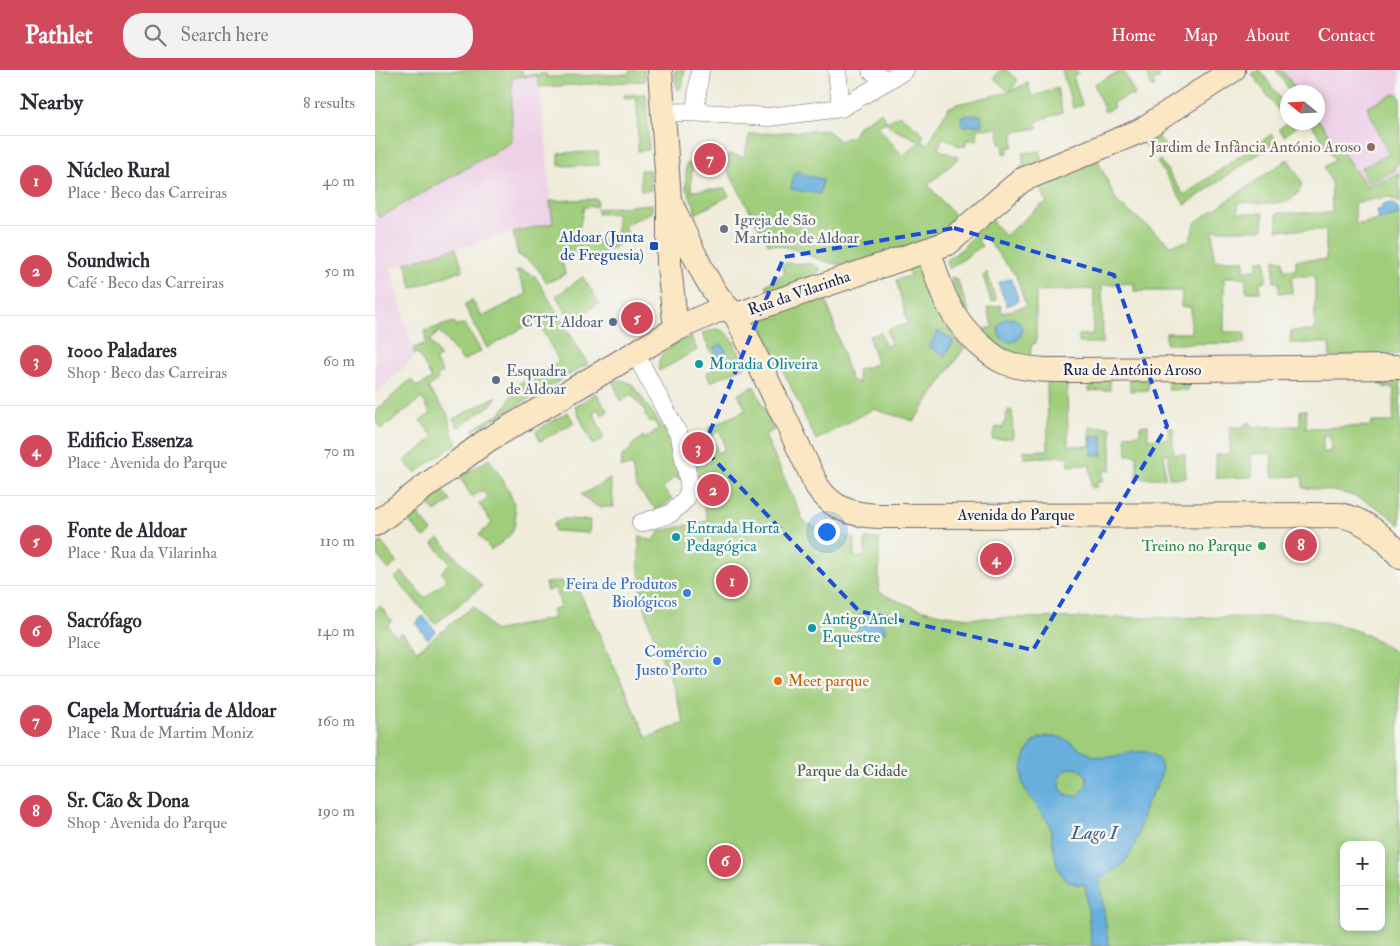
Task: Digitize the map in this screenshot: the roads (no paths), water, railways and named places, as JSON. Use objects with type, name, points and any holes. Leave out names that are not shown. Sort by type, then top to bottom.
[{"type":"street","points":[[660,70],[669,200],[669,266],[676,329]]},
{"type":"street","points":[[695,112],[700,70]]},
{"type":"street","points":[[837,70],[841,108]]},
{"type":"street","points":[[871,70],[886,81]]},
{"type":"street","points":[[663,113],[695,112],[769,117],[841,108],[905,70]]},
{"type":"street","name":"Rua da Vilarinha","points":[[375,524],[486,441],[676,329],[929,251],[947,243],[1022,180],[1140,130],[1233,70]]},
{"type":"street","name":"Avenida do Parque","points":[[669,200],[701,267],[731,311],[817,486],[826,499],[839,508],[853,513],[879,516],[1340,515],[1354,518],[1373,528],[1400,556]]},
{"type":"street","name":"Rua de António Aroso","points":[[929,251],[946,302],[962,328],[990,353],[1002,361],[1020,367],[1047,370],[1400,367]]},
{"type":"street","points":[[635,353],[680,437],[689,489],[685,500],[670,514],[641,523]]},
{"type":"water","points":[[981,115],[982,125],[962,126],[961,116]]},
{"type":"water","points":[[799,171],[806,176],[823,179],[820,194],[791,189],[794,174]]},
{"type":"water","points":[[1391,203],[1399,208],[1400,215],[1379,220],[1377,210],[1382,209],[1381,205]]},
{"type":"water","points":[[1011,278],[1019,301],[1007,306],[998,283]]},
{"type":"water","points":[[1010,318],[1018,322],[1022,330],[1018,338],[1010,342],[1002,338],[998,330],[1002,322]]},
{"type":"water","points":[[938,331],[954,341],[945,356],[929,347]]},
{"type":"water","points":[[722,344],[730,361],[722,365],[714,348]]},
{"type":"water","points":[[1102,435],[1102,455],[1092,455],[1092,436]]},
{"type":"water","points":[[862,615],[885,625],[885,632],[860,635],[856,624],[858,616]]},
{"type":"water","points":[[423,616],[436,631],[428,639],[415,623]]},
{"type":"water","name":"Lago I","points":[[1053,736],[1066,740],[1099,757],[1145,752],[1152,754],[1161,765],[1160,778],[1145,808],[1131,852],[1120,867],[1099,878],[1109,946],[1092,946],[1085,885],[1073,884],[1065,879],[1060,872],[1056,862],[1048,822],[1029,795],[1022,781],[1024,758],[1027,751],[1037,740]],"holes":[[[1069,768],[1079,769],[1086,775],[1087,785],[1079,796],[1066,795],[1060,788],[1061,774]]]},
{"type":"place","name":"Jardim de Infância António Aroso","points":[[1371,147]]},
{"type":"place","name":"Capela Mortuária de Aldoar","points":[[710,159]]},
{"type":"place","name":"Igreja de São Martinho de Aldoar","points":[[724,229]]},
{"type":"place","name":"Aldoar (Junta de Freguesia)","points":[[654,246]]},
{"type":"place","name":"Fonte de Aldoar","points":[[637,318]]},
{"type":"place","name":"CTT Aldoar","points":[[613,322]]},
{"type":"place","name":"Moradia Oliveira","points":[[699,364]]},
{"type":"place","name":"Esquadra de Aldoar","points":[[496,380]]},
{"type":"place","name":"1000 Paladares","points":[[698,448]]},
{"type":"place","name":"Soundwich","points":[[713,490]]},
{"type":"place","name":"Entrada Horta Pedagógica","points":[[676,537]]},
{"type":"place","name":"Sr. Cão & Dona","points":[[1301,545]]},
{"type":"place","name":"Treino no Parque","points":[[1262,546]]},
{"type":"place","name":"Edificio Essenza","points":[[996,559]]},
{"type":"place","name":"Núcleo Rural","points":[[732,581]]},
{"type":"place","name":"Feira de Produtos Biológicos","points":[[687,593]]},
{"type":"place","name":"Antigo Anel Equestre","points":[[812,628]]},
{"type":"place","name":"Comércio Justo Porto","points":[[717,661]]},
{"type":"place","name":"Meet parque","points":[[778,681]]},
{"type":"place","name":"Sacrófago","points":[[725,861]]},
{"type":"park label","name":"Parque da Cidade","points":[[852,771]]}]
